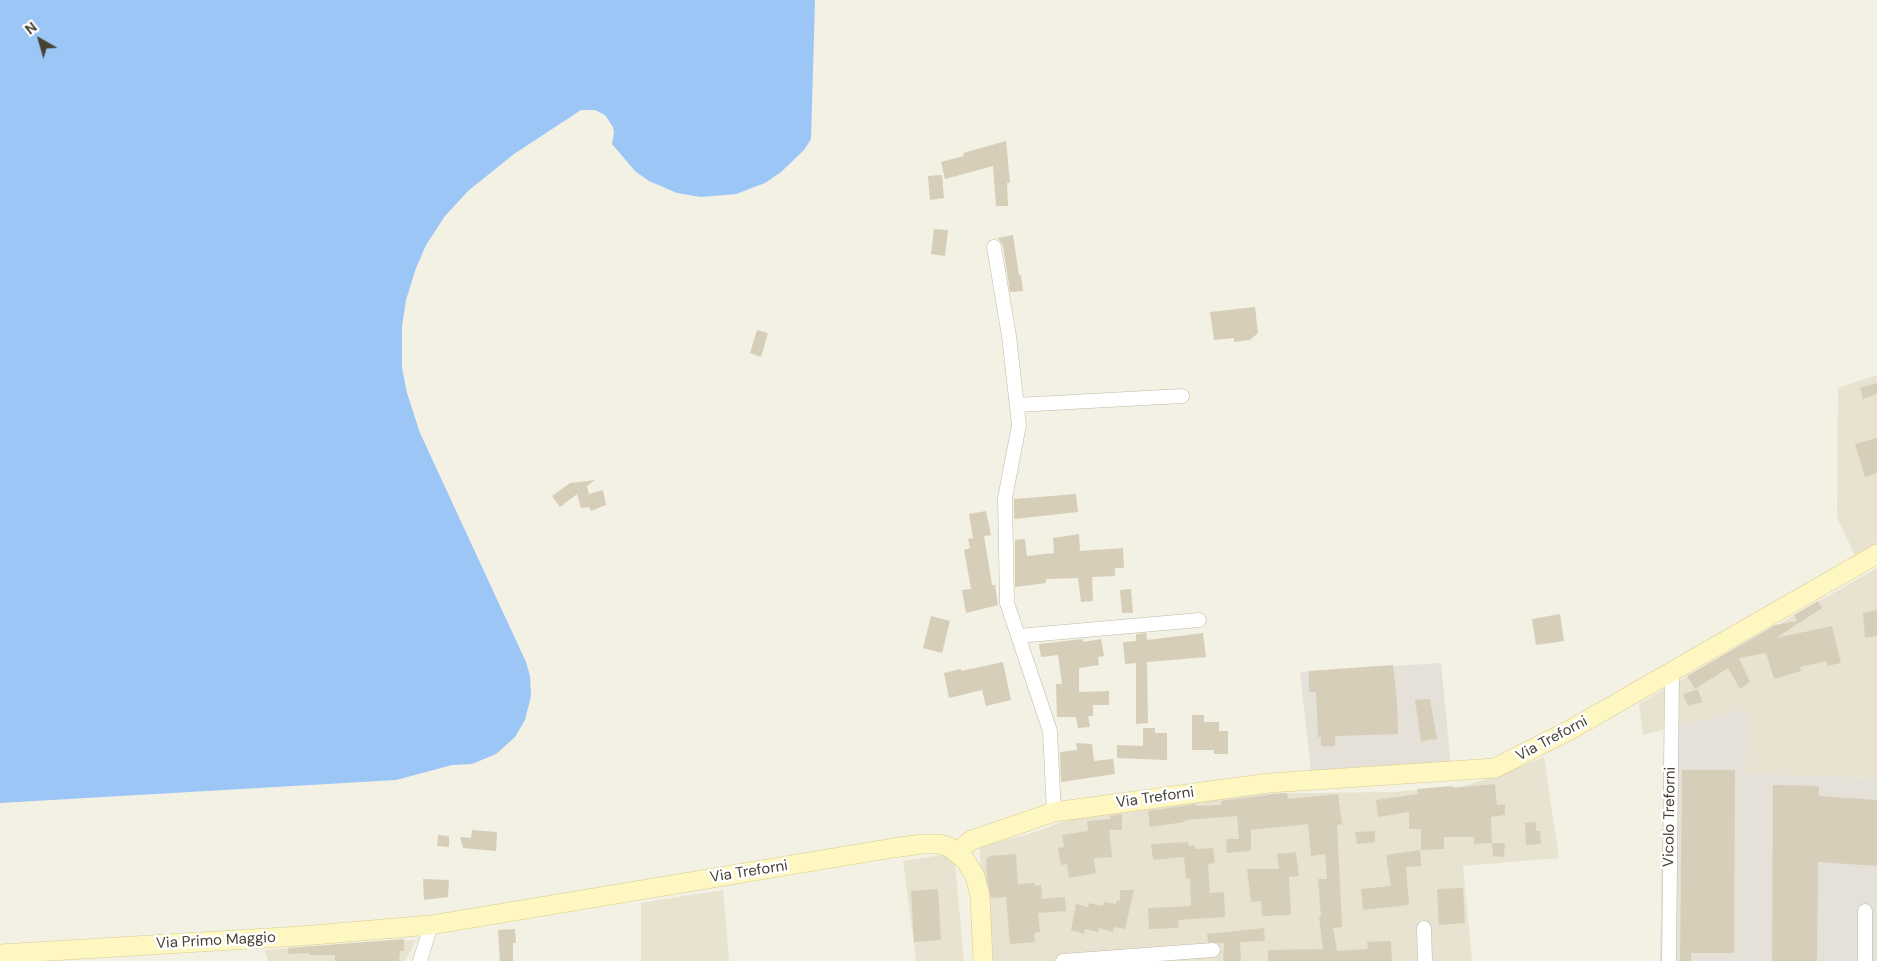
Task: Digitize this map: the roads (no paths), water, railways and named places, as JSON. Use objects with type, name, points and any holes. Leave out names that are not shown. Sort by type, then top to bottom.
[{"type":"street","points":[[994,247],[1009,336],[1019,425],[1005,498],[1007,603],[1050,731],[1054,812]]},
{"type":"street","points":[[1017,405],[1182,396]]},
{"type":"street","name":"Via Treforni","points":[[432,925],[893,848],[922,844],[940,844],[956,852],[972,840],[1054,812],[1269,783],[1495,768],[1570,730],[1672,673],[1877,554]]},
{"type":"street","points":[[1018,636],[1199,620]]},
{"type":"street","name":"Vicolo Treforni","points":[[1669,961],[1672,673]]},
{"type":"street","points":[[956,852],[971,868],[980,896],[983,961]]},
{"type":"street","points":[[1864,961],[1865,912]]},
{"type":"street","points":[[420,961],[432,925]]},
{"type":"street","name":"Via Primo Maggio","points":[[0,954],[301,936],[432,925]]},
{"type":"street","points":[[1424,928],[1426,961]]},
{"type":"street","points":[[1063,961],[1213,950]]},
{"type":"water","points":[[0,0],[815,0],[811,139],[804,150],[781,172],[765,183],[736,194],[701,197],[677,193],[649,181],[635,171],[612,144],[613,127],[605,115],[595,110],[581,110],[514,154],[468,191],[445,216],[426,245],[416,268],[406,300],[402,326],[402,368],[407,393],[420,433],[526,662],[530,676],[531,696],[525,720],[515,737],[496,754],[472,764],[452,765],[396,780],[0,803]]}]
